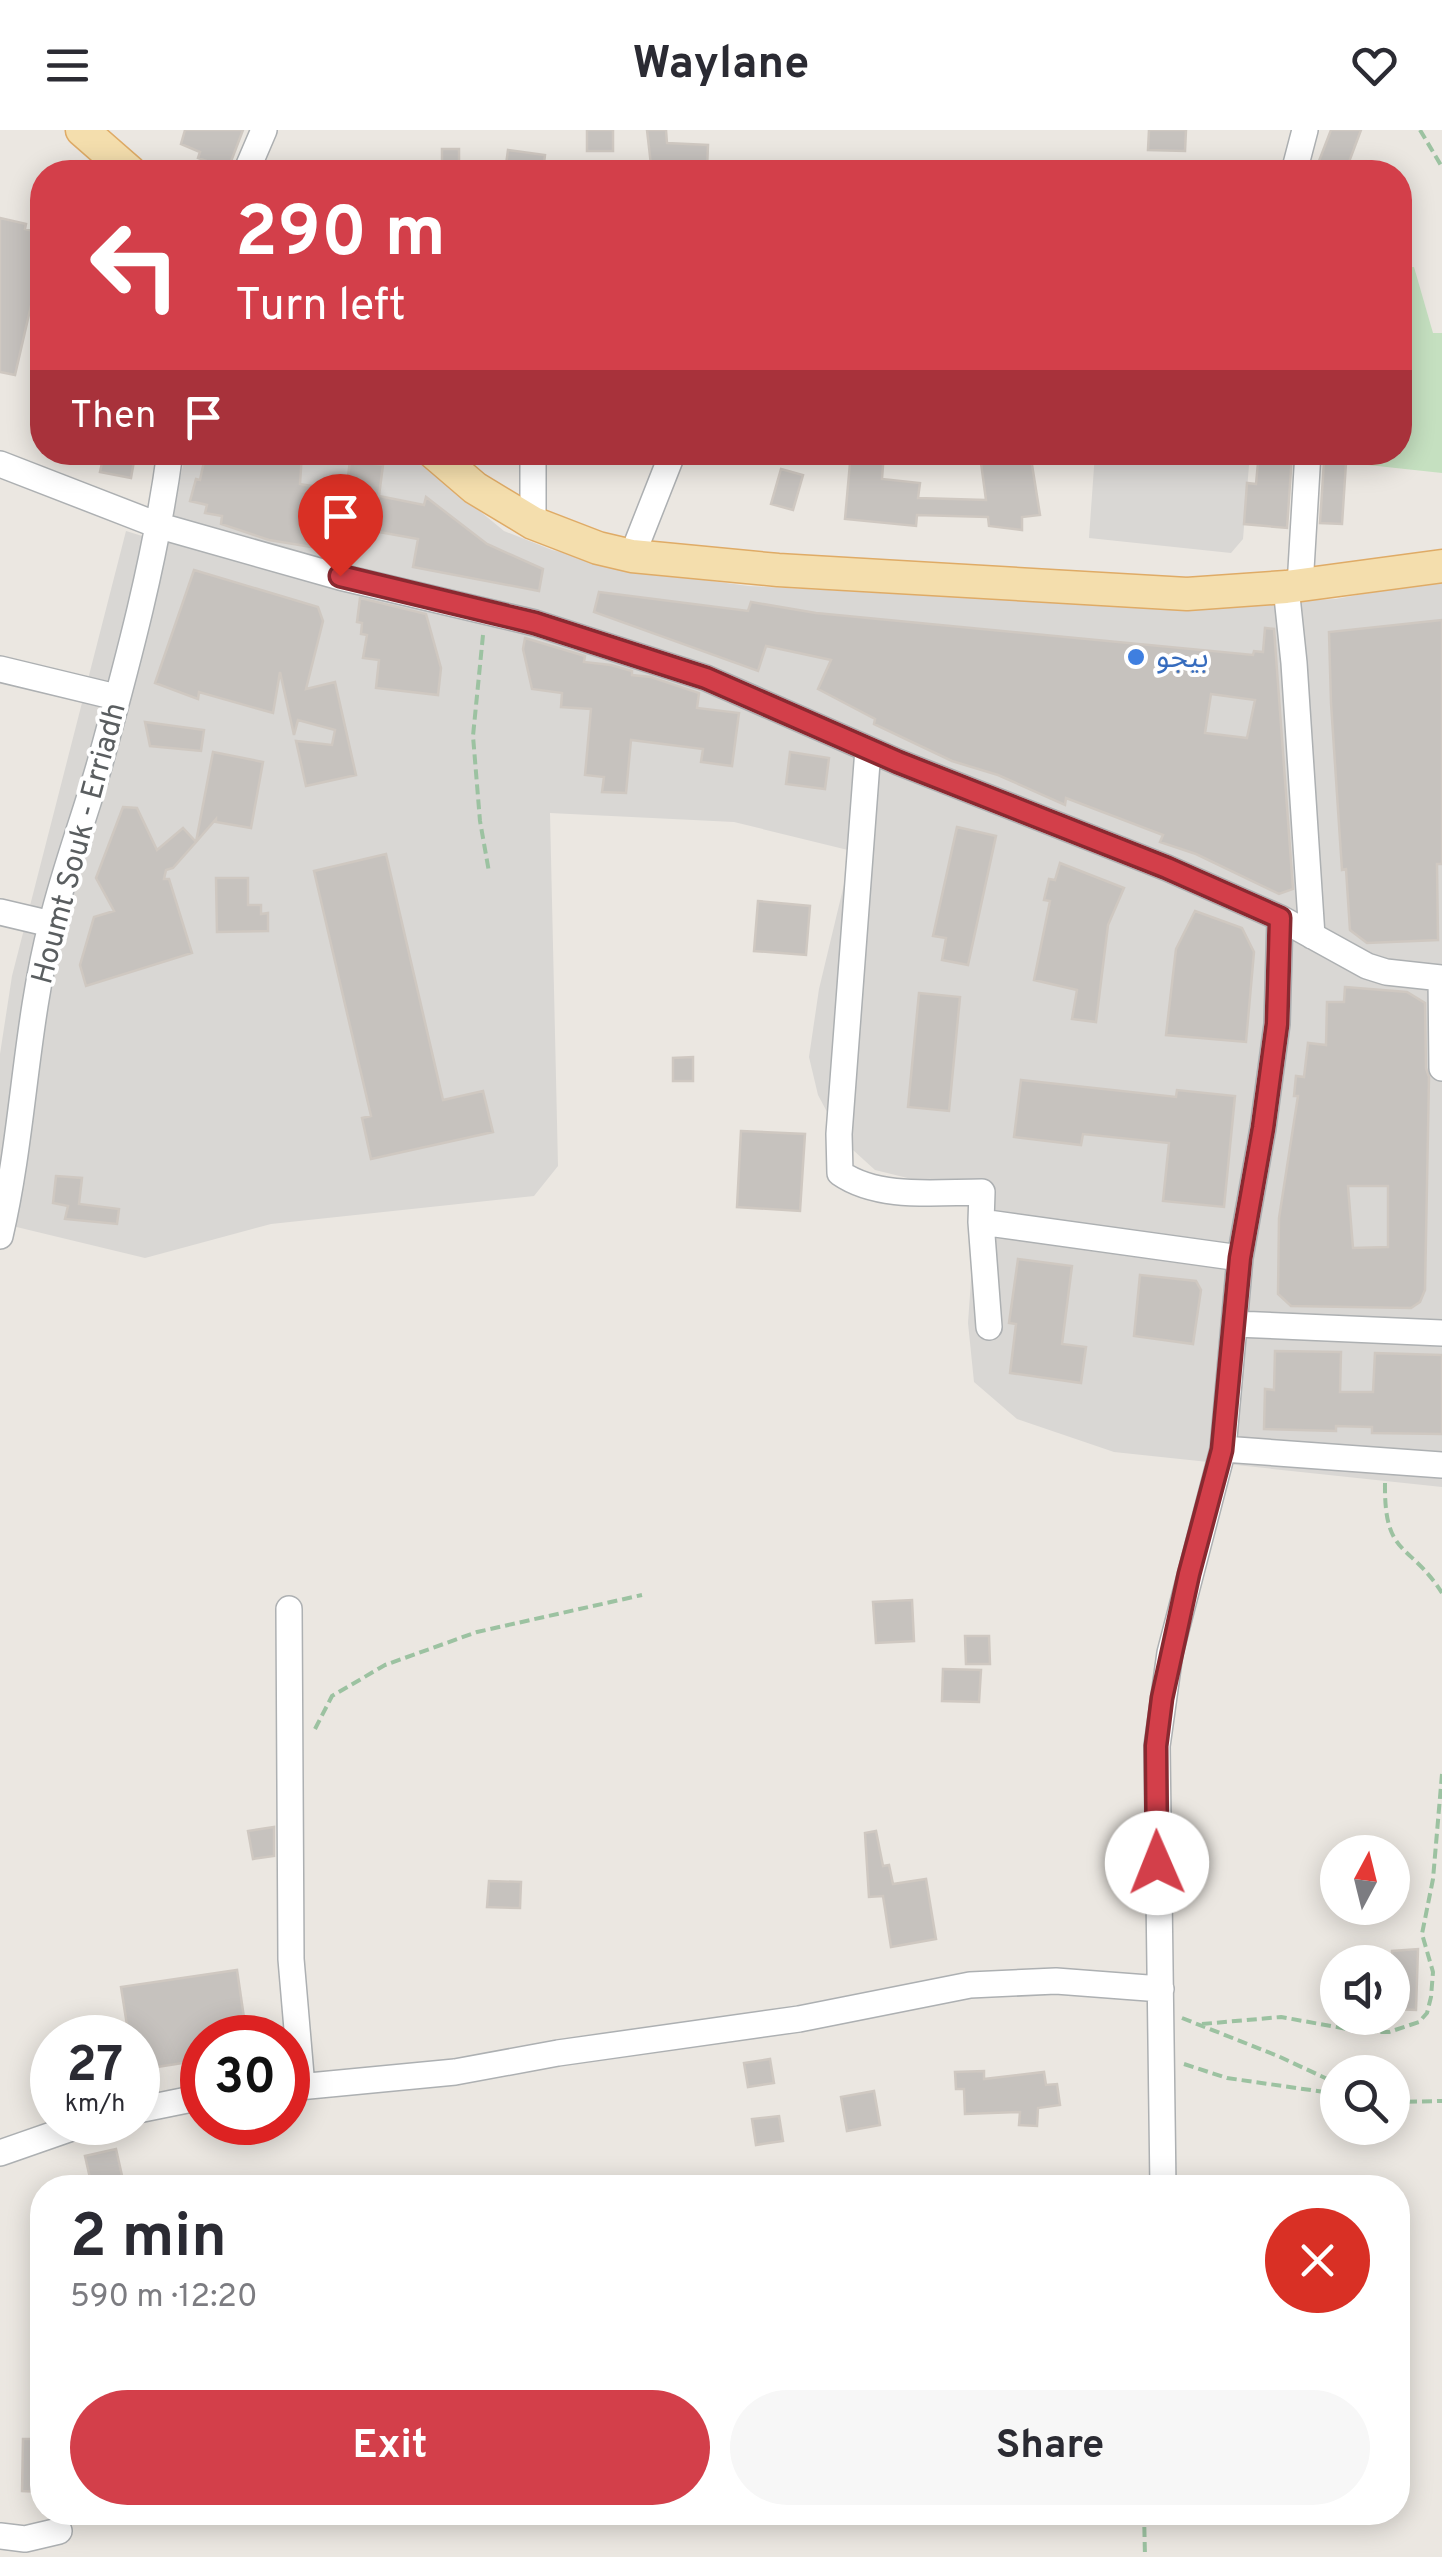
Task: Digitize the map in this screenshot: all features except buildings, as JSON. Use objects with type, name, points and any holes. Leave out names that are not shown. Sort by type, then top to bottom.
[{"type":"main road","points":[[94,134],[117,160]]},
{"type":"main road","points":[[447,465],[475,488],[532,523],[598,548],[632,556],[778,570],[1152,593],[1293,586],[1442,566]]},
{"type":"street","points":[[251,160],[264,130]]},
{"type":"street","points":[[1297,160],[1305,130]]},
{"type":"street","points":[[0,464],[160,526],[340,576],[485,610],[706,678],[868,749],[1167,868],[1280,918],[1366,966],[1441,978],[1442,1068]]},
{"type":"street","name":"Houmt Souk - Erriadh","points":[[0,1236],[10,1194],[51,924],[160,526],[168,465]]},
{"type":"street","points":[[532,523],[533,465]]},
{"type":"street","points":[[632,556],[668,465]]},
{"type":"street","points":[[1307,465],[1293,586],[1294,663],[1312,936]]},
{"type":"street","points":[[0,669],[116,697]]},
{"type":"street","points":[[868,749],[840,1115],[840,1173],[858,1186],[909,1192],[982,1192],[990,1328]]},
{"type":"street","points":[[0,912],[51,924]]},
{"type":"street","points":[[1163,2175],[1156,1746],[1170,1653],[1222,1450],[1240,1258],[1277,1024],[1280,918]]},
{"type":"street","points":[[981,1222],[1240,1258]]},
{"type":"street","points":[[1236,1324],[1442,1333]]},
{"type":"street","points":[[1222,1450],[1442,1465]]},
{"type":"street","points":[[289,1608],[293,2015]]},
{"type":"street","points":[[310,2086],[455,2072],[558,2053],[798,2019],[970,1985],[1056,1981],[1162,2001]]},
{"type":"street","points":[[0,2154],[30,2143]]},
{"type":"street","points":[[0,2536],[25,2539],[58,2531]]},
{"type":"path","points":[[1420,130],[1442,166]]},
{"type":"path","points":[[485,610],[473,736],[480,821],[490,872]]},
{"type":"path","points":[[1384,1463],[1388,1528],[1395,1542],[1442,1593]]},
{"type":"path","points":[[290,1775],[332,1696],[385,1665],[477,1632],[642,1596]]},
{"type":"path","points":[[1202,2024],[1280,2018],[1364,2032],[1408,2028],[1427,2013],[1433,1972],[1422,1934],[1433,1879],[1442,1774]]},
{"type":"path","points":[[1162,2001],[1202,2024],[1320,2076]]},
{"type":"path","points":[[1162,2055],[1226,2078],[1320,2091]]},
{"type":"path","points":[[1410,2102],[1442,2101]]},
{"type":"path","points":[[1145,2525],[1146,2557]]},
{"type":"shaded area","points":[[183,465],[424,465],[504,531],[552,550],[646,572],[748,586],[1154,607],[1336,599],[1442,579],[1442,1487],[1114,1452],[1017,1419],[974,1382],[968,1323],[977,1195],[875,1170],[842,1140],[818,1095],[809,1057],[819,989],[852,851],[734,822],[550,813],[558,1166],[534,1196],[271,1224],[145,1258],[0,1223],[0,1054],[12,976],[126,531],[165,543]]},
{"type":"shaded area","points":[[1094,465],[1249,465],[1243,539],[1231,553],[1089,538]]},
{"type":"green space","points":[[1412,267],[1433,333],[1442,333],[1442,473],[1368,465],[1412,465]]},
{"type":"place","name":"بيجو","points":[[1136,657]]},
{"type":"route","points":[[340,576],[535,623],[706,678],[898,762],[1167,868],[1280,918],[1277,1024],[1240,1258],[1222,1450],[1162,1698],[1156,1746],[1157,1863]]}]
